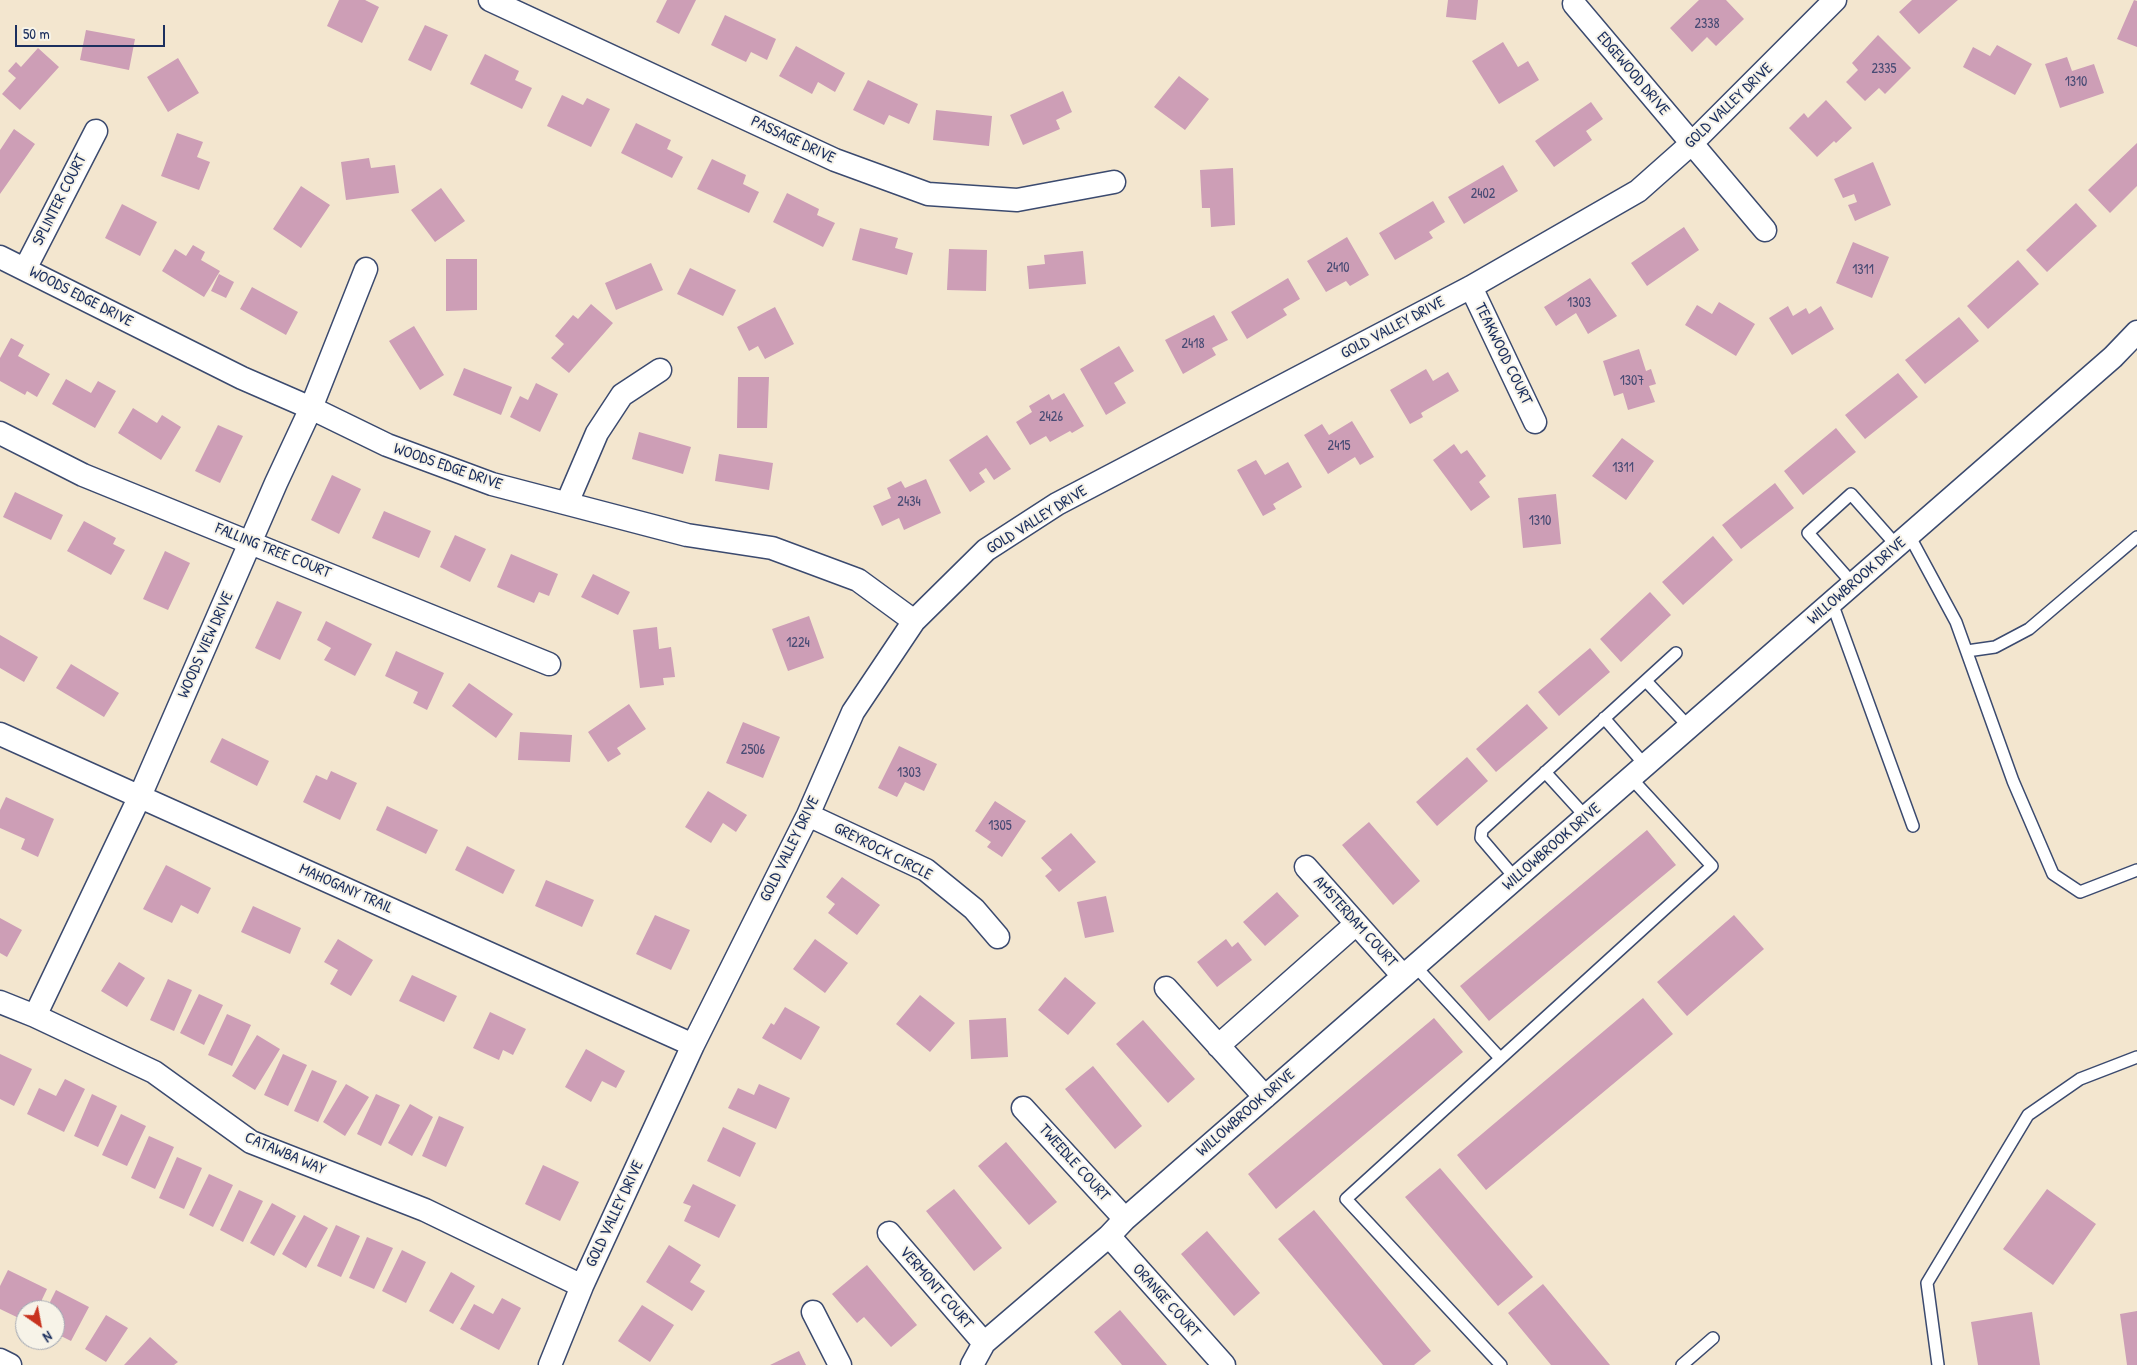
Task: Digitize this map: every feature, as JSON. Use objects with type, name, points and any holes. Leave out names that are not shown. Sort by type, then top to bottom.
[{"type":"street","name":"PASSAGE DRIVE","points":[[490,0],[835,160],[928,194],[1017,200],[1114,182]]},
{"type":"street","name":"GOLD VALLEY DRIVE","points":[[550,1365],[582,1286],[693,1044],[808,815],[853,712],[914,621],[986,550],[1057,504],[1471,287],[1638,191],[1691,144],[1835,0]]},
{"type":"street","name":"EDGEWOOD DRIVE","points":[[1574,4],[1766,230]]},
{"type":"street","name":"SPLINTER COURT","points":[[25,269],[96,131]]},
{"type":"street","name":"WOODS EDGE DRIVE","points":[[0,257],[242,378],[396,448],[492,484],[687,535],[772,548],[858,580],[914,621]]},
{"type":"street","name":"WOODS VIEW DRIVE","points":[[35,1016],[140,796],[311,408],[366,269]]},
{"type":"street","name":"TEAKWOOD COURT","points":[[1471,287],[1536,422]]},
{"type":"street","name":"WILLOWBROOK DRIVE","points":[[972,1365],[984,1343],[1109,1236],[1125,1219],[2113,357],[2137,332]]},
{"type":"street","points":[[567,503],[597,433],[622,395],[660,370]]},
{"type":"street","name":"FALLING TREE COURT","points":[[0,433],[83,475],[549,664]]},
{"type":"street","name":"MAHOGANY TRAIL","points":[[0,734],[693,1044]]},
{"type":"street","name":"GREYROCK CIRCLE","points":[[808,815],[926,870],[974,909],[998,937]]},
{"type":"street","name":"AMSTERDAM COURT","points":[[1306,867],[1356,924],[1409,971]]},
{"type":"street","points":[[1218,1046],[1356,924]]},
{"type":"street","points":[[1166,988],[1265,1097]]},
{"type":"street","name":"CATAWBA WAY","points":[[0,1002],[35,1016],[154,1072],[250,1142],[425,1210],[582,1286]]},
{"type":"street","name":"TWEEDLE COURT","points":[[1023,1108],[1125,1219]]},
{"type":"street","name":"VERMONT COURT","points":[[889,1233],[984,1343]]},
{"type":"street","name":"ORANGE COURT","points":[[1109,1236],[1224,1365]]},
{"type":"street","points":[[813,1312],[840,1365]]},
{"type":"street","points":[[0,1360],[10,1365]]},
{"type":"lane","points":[[1853,584],[1808,533],[1851,494],[1903,540],[1956,622],[2013,781],[2053,874],[2080,892],[2137,870]]},
{"type":"lane","points":[[1967,651],[1995,647],[2029,629],[2137,537]]},
{"type":"lane","points":[[1832,603],[1913,826]]},
{"type":"lane","points":[[1516,879],[1480,838],[1482,830],[1676,653]]},
{"type":"lane","points":[[1646,681],[1689,727]]},
{"type":"lane","points":[[1501,1365],[1346,1199],[1712,866],[1638,772],[1604,718]]},
{"type":"lane","points":[[1545,772],[1586,817]]},
{"type":"lane","points":[[1409,971],[1500,1058]]},
{"type":"lane","points":[[1938,1365],[1928,1283],[2028,1115],[2080,1079],[2137,1056]]},
{"type":"lane","points":[[1682,1365],[1713,1338]]},
{"type":"building","points":[[339,0],[365,0],[379,7],[362,43],[327,26]]},
{"type":"building","points":[[667,0],[696,0],[679,34],[656,22]]},
{"type":"building","points":[[1448,0],[1478,0],[1476,20],[1446,17]]},
{"type":"building","points":[[1699,0],[1726,0],[1744,19],[1716,46],[1707,37],[1692,52],[1670,28]]},
{"type":"building","points":[[1912,0],[1958,0],[1919,34],[1899,12]]},
{"type":"building","points":[[2134,0],[2137,1],[2137,47],[2117,39]]},
{"type":"building","points":[[725,15],[776,39],[767,60],[751,52],[746,62],[711,45]]},
{"type":"building","points":[[425,25],[448,35],[431,71],[408,60]]},
{"type":"building","points":[[86,30],[135,39],[129,70],[80,60]]},
{"type":"building","points":[[1878,35],[1911,68],[1885,94],[1879,88],[1865,101],[1846,82],[1858,70],[1852,63]]},
{"type":"building","points":[[1503,42],[1518,67],[1528,61],[1539,80],[1499,104],[1472,61]]},
{"type":"building","points":[[1997,45],[2032,64],[2015,95],[1963,67],[1973,47],[1990,56]]},
{"type":"building","points":[[796,46],[845,73],[835,92],[818,82],[812,94],[779,76]]},
{"type":"building","points":[[38,48],[59,67],[20,110],[2,94],[16,78],[8,71],[16,62],[21,67]]},
{"type":"building","points":[[485,54],[519,71],[515,80],[532,88],[522,109],[470,84]]},
{"type":"building","points":[[2067,57],[2072,71],[2094,64],[2104,93],[2060,108],[2045,64]]},
{"type":"building","points":[[178,58],[199,93],[168,112],[147,77]]},
{"type":"building","points":[[1179,76],[1209,99],[1185,130],[1154,107]]},
{"type":"building","points":[[868,80],[918,104],[909,124],[889,115],[884,125],[853,110]]},
{"type":"building","points":[[1063,91],[1072,112],[1056,120],[1060,129],[1023,145],[1010,115]]},
{"type":"building","points":[[562,95],[583,105],[587,98],[610,109],[591,147],[547,126]]},
{"type":"building","points":[[1826,100],[1852,128],[1817,157],[1789,128],[1804,113],[1808,118]]},
{"type":"building","points":[[1591,102],[1603,119],[1586,131],[1592,140],[1554,167],[1535,141]]},
{"type":"building","points":[[936,110],[992,116],[989,146],[933,140]]},
{"type":"building","points":[[636,123],[671,140],[667,149],[683,157],[672,178],[621,153]]},
{"type":"building","points":[[14,129],[35,144],[0,194],[0,150]]},
{"type":"building","points":[[177,133],[203,142],[197,157],[210,162],[199,190],[161,176]]},
{"type":"building","points":[[2137,143],[2137,186],[2110,213],[2088,190]]},
{"type":"building","points":[[369,158],[371,168],[395,165],[399,193],[346,200],[341,162]]},
{"type":"building","points":[[712,159],[746,175],[743,184],[759,192],[749,213],[697,189]]},
{"type":"building","points":[[1873,162],[1891,205],[1855,221],[1848,205],[1857,202],[1854,194],[1843,198],[1834,179]]},
{"type":"building","points":[[1503,165],[1518,191],[1464,224],[1448,197]]},
{"type":"building","points":[[1233,168],[1235,225],[1211,227],[1210,208],[1202,208],[1200,170]]},
{"type":"building","points":[[301,186],[330,205],[301,248],[273,229]]},
{"type":"building","points":[[441,188],[465,221],[435,242],[411,210]]},
{"type":"building","points":[[787,193],[819,209],[817,215],[835,223],[823,247],[773,222]]},
{"type":"building","points":[[1433,201],[1445,222],[1429,232],[1433,238],[1395,260],[1379,233]]},
{"type":"building","points":[[2076,203],[2097,226],[2047,272],[2026,250]]},
{"type":"building","points":[[122,204],[157,222],[140,256],[105,238]]},
{"type":"building","points":[[1684,227],[1699,250],[1647,286],[1631,263]]},
{"type":"building","points":[[860,228],[898,238],[895,248],[913,253],[907,275],[852,260]]},
{"type":"building","points":[[1347,237],[1369,275],[1350,286],[1346,281],[1326,292],[1307,261]]},
{"type":"building","points":[[1853,242],[1889,257],[1872,298],[1836,283]]},
{"type":"building","points":[[193,245],[205,252],[201,260],[220,271],[204,297],[162,271],[175,249],[186,256]]},
{"type":"building","points":[[949,249],[987,250],[986,291],[947,290]]},
{"type":"building","points":[[1083,251],[1086,284],[1029,289],[1027,266],[1045,264],[1044,255]]},
{"type":"building","points":[[446,259],[477,259],[477,310],[446,311]]},
{"type":"building","points":[[2018,260],[2039,284],[1988,329],[1967,306]]},
{"type":"building","points":[[651,263],[663,290],[616,310],[605,283]]},
{"type":"building","points":[[690,268],[736,290],[723,316],[677,294]]},
{"type":"building","points":[[219,274],[234,282],[226,298],[211,291]]},
{"type":"building","points":[[1288,278],[1300,299],[1283,309],[1287,315],[1247,339],[1231,312]]},
{"type":"building","points":[[1590,278],[1617,316],[1588,334],[1576,313],[1556,326],[1544,307]]},
{"type":"building","points":[[252,287],[298,312],[286,335],[240,309]]},
{"type":"building","points":[[1719,302],[1755,324],[1736,356],[1685,325],[1697,305],[1712,314]]},
{"type":"building","points":[[591,304],[613,323],[569,373],[551,358],[564,344],[555,336],[573,315],[578,319]]},
{"type":"building","points":[[1788,306],[1793,316],[1806,308],[1809,314],[1821,306],[1834,329],[1792,355],[1769,318]]},
{"type":"building","points":[[775,307],[794,344],[765,359],[758,346],[749,351],[737,327]]},
{"type":"building","points":[[1214,315],[1228,340],[1212,348],[1216,355],[1183,374],[1165,340]]},
{"type":"building","points":[[1959,317],[1979,341],[1925,384],[1905,360]]},
{"type":"building","points":[[414,326],[444,375],[420,390],[389,341]]},
{"type":"building","points":[[11,338],[24,345],[18,356],[50,374],[37,397],[27,391],[25,395],[0,381],[0,358]]},
{"type":"building","points":[[1119,346],[1134,371],[1114,383],[1126,403],[1106,415],[1080,369]]},
{"type":"building","points":[[1639,349],[1646,371],[1651,369],[1656,384],[1649,386],[1655,402],[1628,410],[1623,393],[1614,396],[1603,361]]},
{"type":"building","points":[[464,368],[512,387],[501,415],[453,395]]},
{"type":"building","points":[[1426,369],[1433,381],[1448,372],[1459,391],[1421,413],[1423,417],[1410,424],[1390,390]]},
{"type":"building","points":[[1898,373],[1918,397],[1865,439],[1845,415]]},
{"type":"building","points":[[738,377],[769,377],[767,428],[737,428]]},
{"type":"building","points":[[66,379],[91,393],[98,381],[116,391],[95,428],[52,404]]},
{"type":"building","points":[[536,383],[558,394],[540,432],[510,417],[520,396],[528,400]]},
{"type":"building","points":[[1064,393],[1084,426],[1050,442],[1046,436],[1030,445],[1016,422],[1032,412],[1029,406],[1049,394],[1052,400]]},
{"type":"building","points":[[133,408],[157,423],[162,415],[181,427],[161,460],[118,433]]},
{"type":"building","points":[[1352,421],[1374,457],[1360,465],[1355,457],[1328,474],[1304,435],[1322,424],[1329,435]]},
{"type":"building","points":[[218,425],[243,436],[220,483],[195,471]]},
{"type":"building","points":[[1836,428],[1856,452],[1803,495],[1784,471]]},
{"type":"building","points":[[639,432],[691,447],[683,474],[632,459]]},
{"type":"building","points":[[987,435],[1011,469],[994,480],[986,468],[979,473],[985,482],[970,492],[949,460]]},
{"type":"building","points":[[1622,438],[1654,461],[1626,500],[1592,476]]},
{"type":"building","points":[[1454,444],[1461,454],[1467,450],[1486,476],[1479,482],[1490,497],[1471,511],[1433,460]]},
{"type":"building","points":[[719,454],[773,463],[769,490],[715,481]]},
{"type":"building","points":[[1256,460],[1265,475],[1288,462],[1302,487],[1273,504],[1276,509],[1263,516],[1237,470]]},
{"type":"building","points":[[332,475],[361,489],[339,534],[311,520]]},
{"type":"building","points":[[926,479],[941,513],[904,530],[899,518],[882,526],[873,506],[891,498],[887,488],[901,481],[905,488]]},
{"type":"building","points":[[1775,483],[1794,508],[1741,549],[1722,525]]},
{"type":"building","points":[[15,492],[63,515],[51,540],[3,517]]},
{"type":"building","points":[[1556,494],[1561,544],[1523,548],[1518,498]]},
{"type":"building","points":[[384,511],[431,531],[419,558],[372,538]]},
{"type":"building","points":[[84,521],[116,538],[113,544],[125,550],[111,575],[67,551]]},
{"type":"building","points":[[455,535],[486,549],[470,582],[440,567]]},
{"type":"building","points":[[1713,536],[1733,560],[1683,605],[1662,582]]},
{"type":"building","points":[[165,551],[190,563],[168,610],[143,599]]},
{"type":"building","points":[[511,554],[558,574],[549,596],[539,592],[534,603],[497,587]]},
{"type":"building","points":[[593,574],[630,592],[618,615],[581,597]]},
{"type":"building","points":[[1650,592],[1671,615],[1621,662],[1600,639]]},
{"type":"building","points":[[277,601],[302,612],[280,660],[255,648]]},
{"type":"building","points":[[809,616],[824,658],[788,671],[772,629]]},
{"type":"building","points":[[326,621],[372,644],[355,676],[324,660],[331,648],[317,640]]},
{"type":"building","points":[[657,627],[659,649],[671,647],[675,677],[663,678],[664,685],[640,688],[633,630]]},
{"type":"building","points":[[0,635],[38,657],[24,682],[0,668]]},
{"type":"building","points":[[1590,648],[1610,672],[1559,716],[1538,692]]},
{"type":"building","points":[[396,651],[444,673],[427,710],[413,703],[418,692],[385,676]]},
{"type":"building","points":[[71,664],[119,693],[104,717],[56,688]]},
{"type":"building","points":[[469,683],[513,714],[496,738],[452,706]]},
{"type":"building","points":[[629,704],[646,729],[617,748],[621,754],[608,762],[588,732]]},
{"type":"building","points":[[1527,704],[1548,728],[1496,772],[1476,749]]},
{"type":"building","points":[[743,722],[780,737],[763,778],[726,763]]},
{"type":"building","points":[[520,732],[572,735],[570,762],[518,760]]},
{"type":"building","points":[[222,738],[269,761],[257,786],[210,762]]},
{"type":"building","points":[[899,746],[937,764],[924,791],[905,782],[897,797],[878,788]]},
{"type":"building","points":[[1467,757],[1488,781],[1437,826],[1416,802]]},
{"type":"building","points":[[331,771],[357,783],[340,820],[303,802],[316,775],[327,780]]},
{"type":"building","points":[[708,791],[747,815],[736,832],[723,823],[711,843],[685,827]]},
{"type":"building","points":[[6,797],[54,819],[38,857],[21,849],[25,839],[0,828],[0,810]]},
{"type":"building","points":[[995,801],[1026,821],[1002,857],[987,847],[991,842],[975,831]]},
{"type":"building","points":[[387,806],[438,830],[426,854],[376,830]]},
{"type":"building","points":[[1369,822],[1420,881],[1393,905],[1342,845]]},
{"type":"building","points":[[1647,830],[1676,865],[1489,1021],[1460,986]]},
{"type":"building","points":[[1071,833],[1096,862],[1059,892],[1045,876],[1052,870],[1041,858]]},
{"type":"building","points":[[467,846],[515,870],[503,894],[455,870]]},
{"type":"building","points":[[166,865],[211,888],[198,914],[181,905],[172,923],[143,909]]},
{"type":"building","points":[[842,877],[880,905],[857,935],[828,913],[835,904],[826,897]]},
{"type":"building","points":[[546,880],[594,900],[582,927],[535,906]]},
{"type":"building","points":[[1277,892],[1299,916],[1265,946],[1243,922]]},
{"type":"building","points":[[1106,896],[1114,932],[1085,938],[1077,902]]},
{"type":"building","points":[[253,906],[301,928],[290,954],[241,932]]},
{"type":"building","points":[[655,915],[690,930],[671,970],[636,954]]},
{"type":"building","points":[[1734,915],[1764,949],[1687,1016],[1657,982]]},
{"type":"building","points":[[0,918],[22,930],[7,957],[0,953]]},
{"type":"building","points":[[338,939],[373,960],[351,996],[330,984],[338,970],[324,962]]},
{"type":"building","points":[[815,939],[848,963],[825,993],[793,969]]},
{"type":"building","points":[[1226,939],[1232,947],[1238,942],[1252,960],[1217,987],[1197,962]]},
{"type":"building","points":[[119,962],[145,978],[127,1007],[101,991]]},
{"type":"building","points":[[412,975],[457,996],[444,1022],[399,1001]]},
{"type":"building","points":[[1065,977],[1096,1003],[1068,1035],[1038,1010]]},
{"type":"building","points":[[168,979],[192,990],[174,1031],[150,1020]]},
{"type":"building","points":[[199,994],[223,1005],[204,1045],[180,1033]]},
{"type":"building","points":[[920,995],[955,1023],[930,1052],[896,1024]]},
{"type":"building","points":[[1643,998],[1673,1034],[1486,1190],[1457,1155]]},
{"type":"building","points":[[785,1007],[820,1027],[801,1060],[762,1038],[771,1023],[774,1025]]},
{"type":"building","points":[[490,1012],[526,1029],[513,1055],[503,1050],[499,1060],[473,1048]]},
{"type":"building","points":[[227,1014],[251,1025],[232,1066],[208,1055]]},
{"type":"building","points":[[1006,1018],[1008,1057],[971,1059],[969,1020]]},
{"type":"building","points":[[1434,1018],[1463,1052],[1276,1209],[1248,1174]]},
{"type":"building","points":[[1143,1020],[1195,1079],[1168,1103],[1116,1044]]},
{"type":"building","points":[[257,1035],[280,1049],[255,1090],[232,1076]]},
{"type":"building","points":[[586,1049],[625,1071],[616,1088],[602,1081],[591,1102],[565,1087]]},
{"type":"building","points":[[0,1054],[32,1069],[14,1106],[0,1099]]},
{"type":"building","points":[[283,1054],[307,1065],[288,1106],[264,1095]]},
{"type":"building","points":[[1093,1066],[1142,1126],[1115,1149],[1065,1089]]},
{"type":"building","points":[[312,1070],[337,1081],[318,1122],[294,1111]]},
{"type":"building","points":[[65,1079],[85,1089],[64,1132],[27,1114],[39,1088],[56,1096]]},
{"type":"building","points":[[346,1084],[369,1097],[345,1136],[323,1122]]},
{"type":"building","points":[[759,1084],[790,1098],[776,1129],[728,1108],[738,1088],[754,1095]]},
{"type":"building","points":[[92,1094],[117,1106],[98,1147],[74,1136]]},
{"type":"building","points":[[376,1094],[400,1105],[381,1146],[357,1134]]},
{"type":"building","points":[[410,1104],[433,1117],[412,1156],[388,1143]]},
{"type":"building","points":[[121,1114],[146,1126],[127,1166],[102,1155]]},
{"type":"building","points":[[439,1116],[464,1127],[446,1167],[422,1156]]},
{"type":"building","points":[[723,1127],[756,1143],[740,1177],[707,1161]]},
{"type":"building","points":[[149,1136],[174,1147],[155,1189],[131,1178]]},
{"type":"building","points":[[1006,1142],[1057,1202],[1029,1225],[978,1166]]},
{"type":"building","points":[[177,1157],[202,1168],[184,1209],[159,1198]]},
{"type":"building","points":[[543,1165],[579,1182],[560,1221],[525,1204]]},
{"type":"building","points":[[1440,1168],[1533,1277],[1498,1306],[1405,1197]]},
{"type":"building","points":[[209,1174],[233,1185],[213,1227],[189,1215]]},
{"type":"building","points":[[693,1184],[736,1205],[719,1238],[684,1221],[691,1206],[683,1203]]},
{"type":"building","points":[[954,1189],[1002,1248],[974,1271],[926,1211]]},
{"type":"building","points":[[2047,1189],[2096,1224],[2053,1285],[2003,1249]]},
{"type":"building","points":[[239,1190],[263,1201],[243,1242],[220,1230]]},
{"type":"building","points":[[272,1203],[296,1216],[274,1256],[250,1243]]},
{"type":"building","points":[[1314,1210],[1431,1351],[1414,1365],[1383,1365],[1278,1239]]},
{"type":"building","points":[[304,1215],[328,1228],[306,1268],[282,1254]]},
{"type":"building","points":[[336,1225],[360,1236],[341,1277],[317,1266]]},
{"type":"building","points":[[1207,1231],[1260,1293],[1234,1316],[1181,1254]]},
{"type":"building","points":[[367,1237],[393,1248],[374,1289],[349,1278]]},
{"type":"building","points":[[669,1245],[701,1265],[690,1282],[705,1291],[692,1311],[646,1282]]},
{"type":"building","points":[[402,1250],[426,1262],[406,1303],[382,1291]]},
{"type":"building","points":[[867,1265],[917,1325],[891,1347],[864,1317],[857,1323],[832,1294]]},
{"type":"building","points":[[8,1270],[47,1289],[42,1300],[15,1300],[15,1316],[0,1309],[0,1286]]},
{"type":"building","points":[[451,1272],[475,1286],[453,1324],[429,1311]]},
{"type":"building","points":[[1543,1284],[1610,1365],[1551,1365],[1508,1313]]},
{"type":"building","points":[[56,1290],[89,1307],[71,1341],[65,1338],[65,1300],[51,1300]]},
{"type":"building","points":[[502,1298],[521,1308],[499,1350],[460,1329],[474,1304],[493,1314]]},
{"type":"building","points":[[642,1305],[674,1325],[650,1362],[618,1341]]},
{"type":"building","points":[[1120,1310],[1167,1365],[1122,1365],[1094,1332]]},
{"type":"building","points":[[2137,1311],[2137,1365],[2127,1365],[2120,1314]]},
{"type":"building","points":[[2032,1312],[2040,1365],[1978,1365],[1971,1322]]},
{"type":"building","points":[[106,1315],[128,1328],[106,1362],[85,1349]]},
{"type":"building","points":[[150,1337],[178,1362],[174,1365],[124,1365]]},
{"type":"building","points":[[799,1351],[806,1365],[770,1365]]}]
